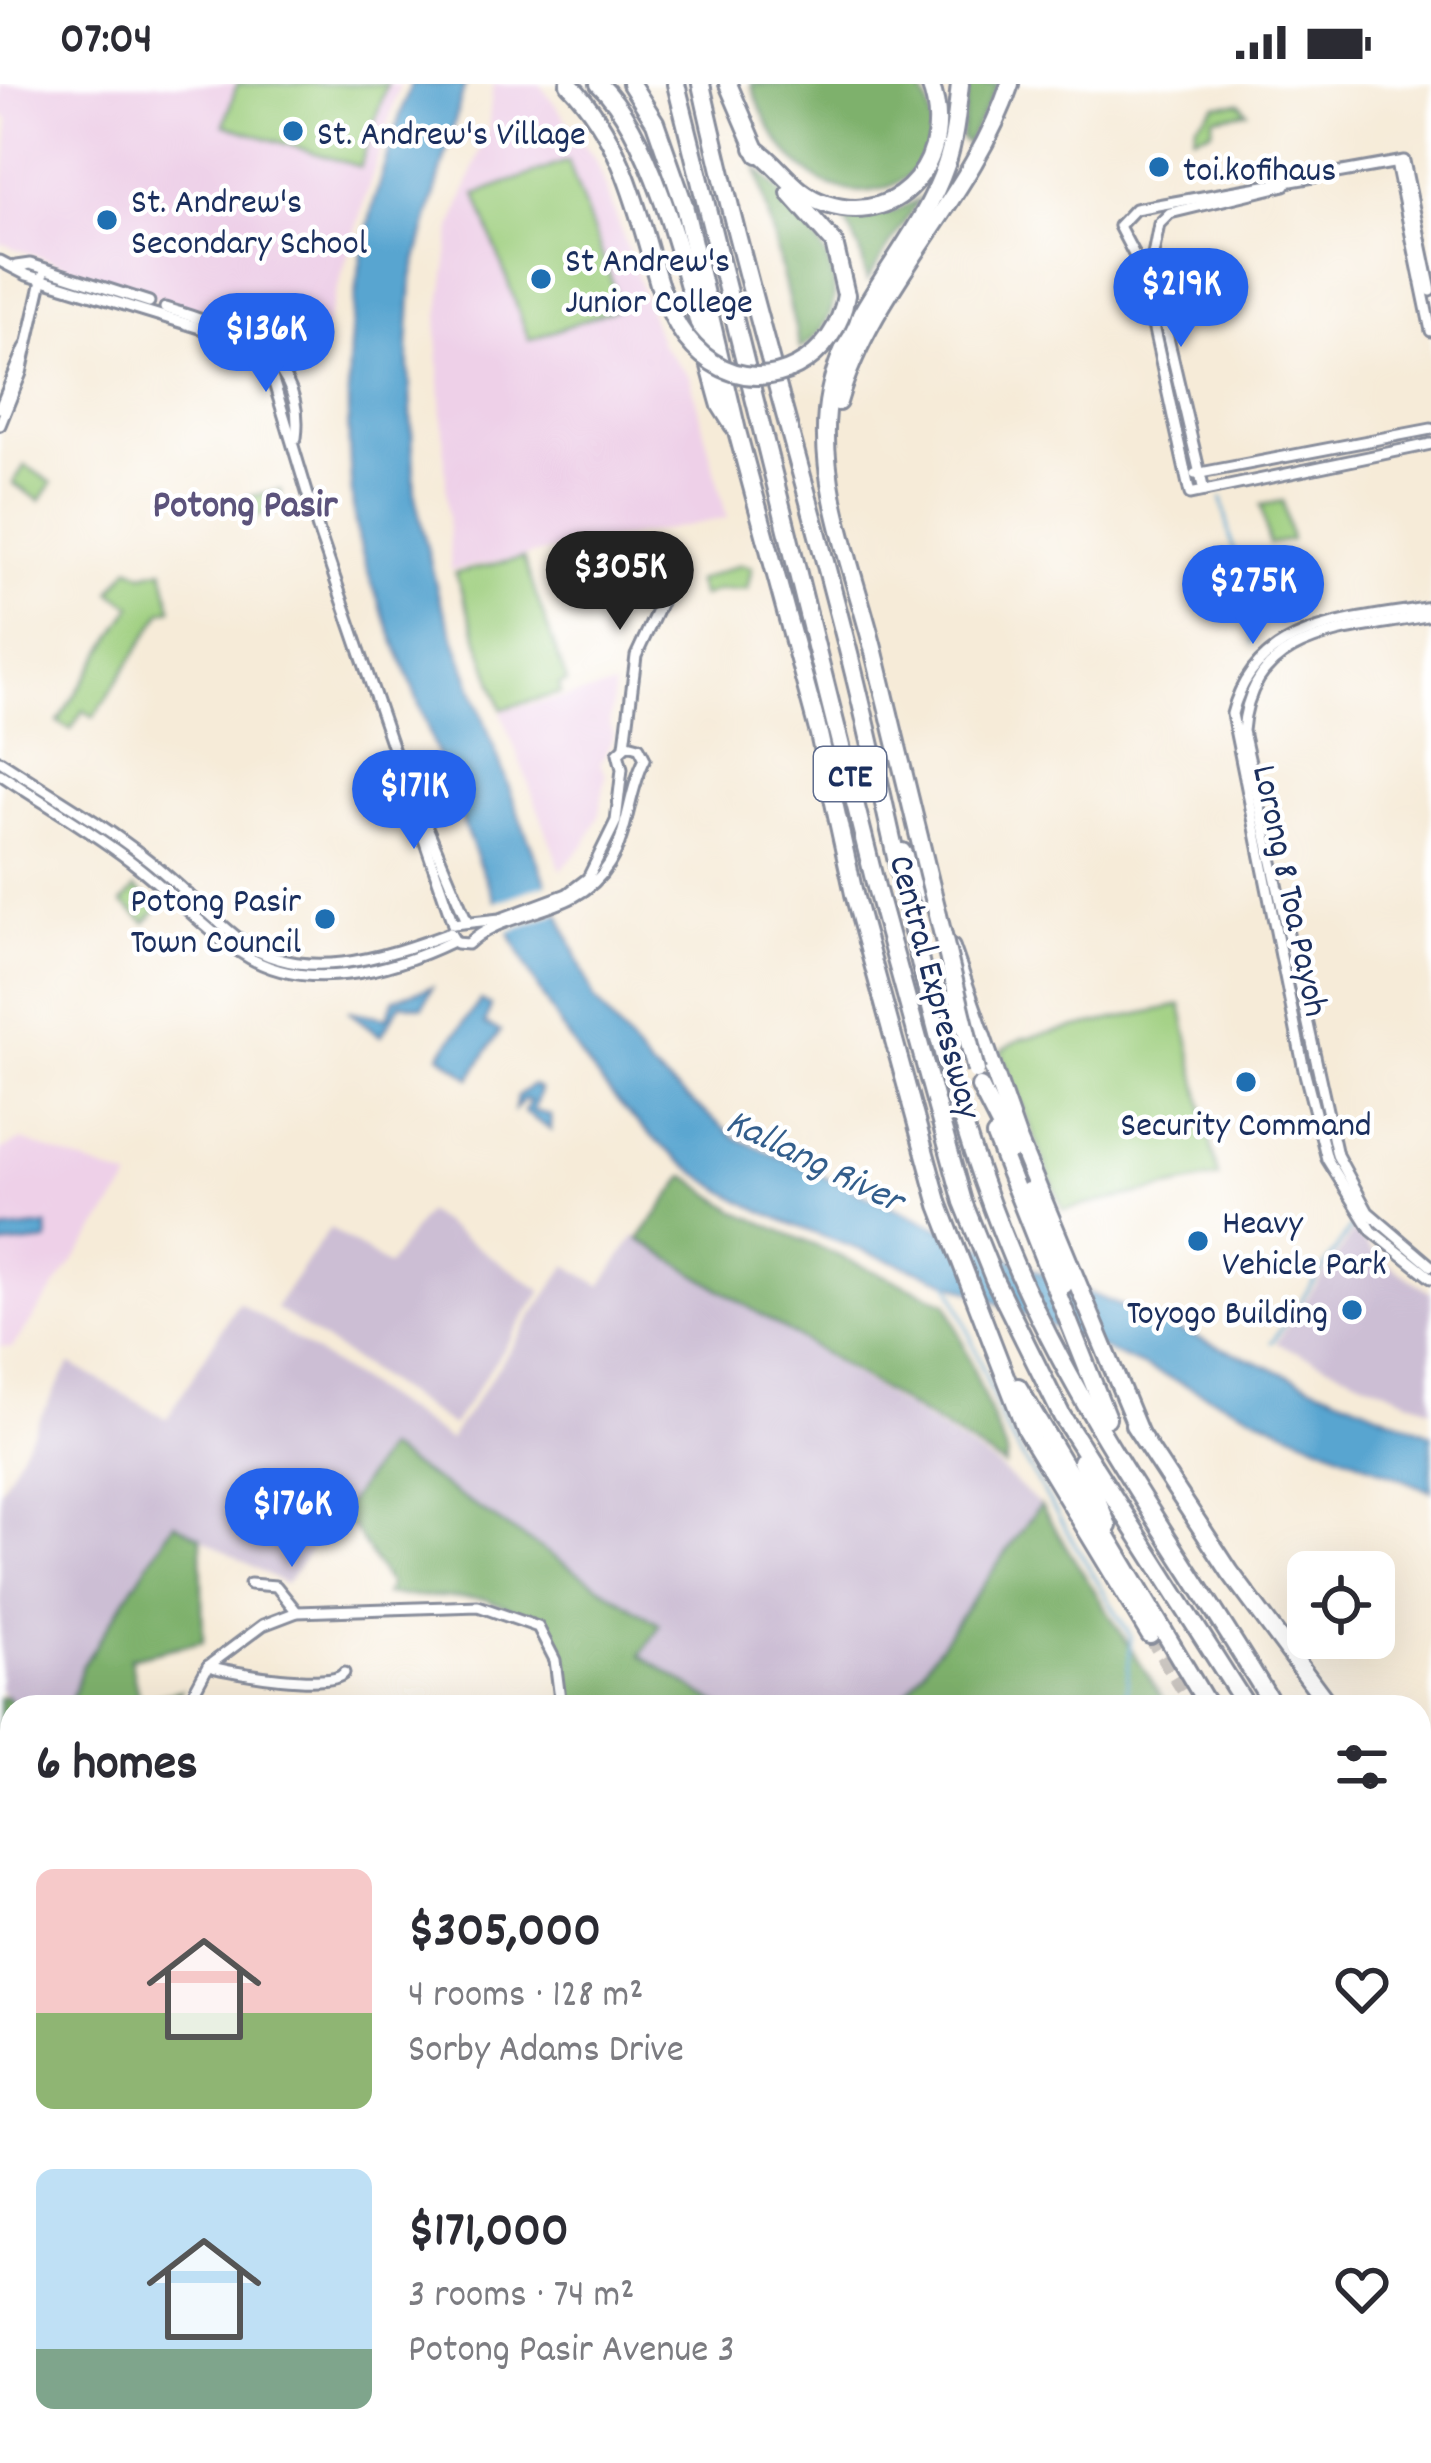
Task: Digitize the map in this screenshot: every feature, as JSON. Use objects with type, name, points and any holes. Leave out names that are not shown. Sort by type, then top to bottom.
[{"type":"highway","points":[[569,84],[598,119],[624,168],[659,284],[685,338],[721,367],[765,376],[802,364],[830,341],[844,310],[846,278],[825,230],[754,148],[728,84]]},
{"type":"highway","points":[[599,84],[635,136],[650,173],[721,406],[737,431]]},
{"type":"highway","points":[[631,84],[655,122],[684,205],[737,431],[939,1205],[1026,1430],[1150,1635]]},
{"type":"highway","name":"Central Expressway","points":[[676,84],[876,887],[963,1202],[1062,1416],[1239,1695]]},
{"type":"highway","name":"Central Expressway","points":[[701,84],[731,223],[834,600],[960,1110],[992,1204],[1077,1370]]},
{"type":"highway","points":[[754,148],[804,194],[850,209],[874,208],[909,191],[933,157],[939,114],[930,84]]},
{"type":"highway","points":[[960,84],[945,167],[839,355],[826,449],[838,503],[978,1079],[1109,1377],[1138,1432],[1230,1572],[1321,1695]]},
{"type":"highway","points":[[838,503],[832,445],[842,386],[876,314],[992,128],[1010,84]]},
{"type":"highway","points":[[873,767],[883,781],[904,861],[928,894],[967,984],[1077,1370],[1132,1474],[1267,1695]]},
{"type":"highway","points":[[989,1333],[1202,1695]]},
{"type":"highway","points":[[1062,1416],[1126,1567]]},
{"type":"main road","points":[[1431,2135],[1431,2168]]},
{"type":"street","points":[[1400,162],[1127,212],[1119,226],[1140,266],[1190,494],[1431,444]]},
{"type":"street","points":[[1400,162],[1431,291]]},
{"type":"street","points":[[1400,162],[1431,331]]},
{"type":"street","points":[[1204,491],[1151,265],[1151,245],[1159,224],[1170,213],[1285,185]]},
{"type":"street","points":[[1142,209],[1159,224]]},
{"type":"street","points":[[1129,246],[1151,245]]},
{"type":"street","points":[[0,261],[236,339],[271,373],[296,441],[319,532],[416,804],[452,933],[468,944],[475,926],[416,804]]},
{"type":"street","points":[[0,425],[16,390],[44,273]]},
{"type":"street","points":[[0,408],[25,348]]},
{"type":"street","points":[[1186,476],[1431,429]]},
{"type":"street","points":[[569,898],[602,859],[616,820],[622,769],[617,757],[625,745],[639,646],[662,600],[654,561]]},
{"type":"street","name":"Lorong 8 Toa Payoh","points":[[1431,611],[1287,649],[1254,682],[1243,730],[1337,1155],[1374,1219],[1431,1266]]},
{"type":"street","name":"Lorong 8 Toa Payoh","points":[[1431,611],[1311,629],[1284,639],[1254,664],[1232,714],[1300,1051],[1327,1159],[1372,1231],[1431,1278]]},
{"type":"street","points":[[0,761],[146,858],[237,937],[266,954],[314,965],[355,961],[569,898],[607,868],[616,850],[644,753],[636,745],[625,745]]},
{"type":"street","points":[[622,769],[639,769]]},
{"type":"street","points":[[0,774],[138,866],[231,946],[262,965],[306,975],[353,972],[420,957],[452,933]]},
{"type":"street","points":[[250,1585],[275,1586],[297,1612]]},
{"type":"street","points":[[192,1695],[208,1666],[263,1625],[297,1612],[478,1606],[538,1627],[555,1660],[559,1695]]},
{"type":"street","points":[[208,1666],[284,1679],[320,1677]]},
{"type":"shaded area","points":[[0,84],[400,84],[320,346],[188,309],[0,243],[9,121],[0,110]]},
{"type":"shaded area","name":"St Andrew's Junior College","points":[[493,84],[540,84],[597,162],[661,344],[690,377],[727,518],[451,570],[437,330],[452,228],[488,129]]},
{"type":"shaded area","points":[[615,687],[609,723],[614,735],[600,764],[606,774],[599,816],[586,843],[561,870],[501,711]]},
{"type":"shaded area","points":[[22,1140],[131,1180],[12,1348],[0,1346],[0,1151]]},
{"type":"shaded area","points":[[426,1212],[542,1291],[452,1426],[275,1308],[330,1228],[388,1266]]},
{"type":"shaded area","points":[[1354,1231],[1379,1258],[1431,1293],[1431,1409],[1276,1343]]},
{"type":"shaded area","points":[[635,1236],[996,1465],[1040,1505],[905,1695],[703,1695],[640,1654],[659,1625],[387,1449],[285,1584],[174,1523],[82,1667],[73,1695],[5,1695],[0,1689],[0,1490],[70,1363],[167,1419],[238,1302],[449,1440],[567,1265],[601,1286]]},
{"type":"green space","points":[[237,84],[387,84],[360,167],[224,125]]},
{"type":"green space","points":[[751,84],[917,84],[931,119],[928,150],[910,174],[882,189],[848,191],[812,176],[779,141]]},
{"type":"green space","points":[[969,84],[999,84],[967,144],[961,139]]},
{"type":"green space","points":[[1240,103],[1247,112],[1214,117],[1212,130],[1194,136],[1196,124],[1216,105]]},
{"type":"green space","points":[[568,161],[621,307],[529,340],[476,194]]},
{"type":"green space","points":[[757,168],[812,231],[833,280],[833,304],[823,327],[800,349]]},
{"type":"green space","points":[[919,199],[867,281],[860,250],[843,216],[893,212]]},
{"type":"green space","points":[[25,465],[52,483],[40,501],[13,483]]},
{"type":"green space","points":[[280,490],[284,510],[253,517],[248,497]]},
{"type":"green space","points":[[1283,501],[1291,540],[1269,544],[1261,505]]},
{"type":"green space","points":[[523,558],[567,682],[559,685],[561,693],[502,709],[455,573]]},
{"type":"green space","points":[[740,564],[752,567],[747,589],[717,590],[702,597],[696,581]]},
{"type":"green space","points":[[130,567],[143,574],[163,569],[172,609],[163,611],[94,717],[83,710],[71,730],[58,722],[132,606],[111,592]]},
{"type":"green space","points":[[135,888],[159,908],[146,923],[122,903]]},
{"type":"green space","points":[[1181,1005],[1218,1177],[1063,1210],[1001,1051],[1021,1039]]},
{"type":"green space","points":[[685,1176],[736,1211],[947,1303],[1007,1455],[1005,1466],[639,1239]]},
{"type":"green space","points":[[386,1449],[660,1625],[641,1655],[703,1695],[568,1695],[564,1661],[547,1622],[485,1599],[385,1595],[389,1585],[353,1527],[332,1526]]},
{"type":"green space","points":[[1040,1505],[1160,1695],[905,1695]]},
{"type":"green space","points":[[174,1523],[201,1537],[203,1641],[130,1658],[138,1695],[73,1695],[82,1667]]},
{"type":"water","points":[[411,84],[465,84],[412,277],[408,347],[415,497],[438,594],[521,821],[594,999],[650,1068],[736,1138],[1062,1282],[1431,1434],[1431,1491],[953,1284],[738,1199],[673,1155],[618,1102],[572,1043],[533,979],[469,839],[356,529],[348,392],[356,292],[377,193]]},
{"type":"water","points":[[432,987],[423,1007],[401,1003],[381,1036],[348,1011],[387,1018],[394,999]]},
{"type":"water","points":[[481,1000],[491,1006],[485,1024],[500,1031],[470,1078],[440,1055]]},
{"type":"water","points":[[533,1085],[540,1090],[533,1111],[550,1115],[551,1130],[524,1112],[530,1101],[524,1099],[515,1109],[517,1096]]},
{"type":"water","points":[[47,1226],[48,1241],[0,1246],[0,1231]]},
{"type":"pier","points":[[551,882],[565,910],[503,934],[490,904]]},
{"type":"waterway","points":[[1222,498],[1253,643]]},
{"type":"waterway","points":[[1272,1342],[1351,1228]]},
{"type":"waterway","points":[[950,1283],[1006,1430],[1131,1637],[1126,1695]]},
{"type":"tunnel","points":[[1150,1635],[1188,1695]]},
{"type":"place","name":"St. Andrew's Village","points":[[293,131]]},
{"type":"place","name":"toi.kofihaus","points":[[1159,167]]},
{"type":"place","name":"St. Andrew's Secondary School","points":[[107,220]]},
{"type":"place","name":"St Andrew's Junior College","points":[[541,279]]},
{"type":"place","name":"Potong Pasir Town Council","points":[[325,919]]},
{"type":"place","name":"Security Command","points":[[1246,1082]]},
{"type":"place","name":"Heavy Vehicle Park","points":[[1198,1241]]},
{"type":"place","name":"Toyogo Building","points":[[1352,1310]]},
{"type":"district","name":"Potong Pasir","points":[[245,502]]},
{"type":"water label","name":"Kallang River","points":[[816,1158]]}]
